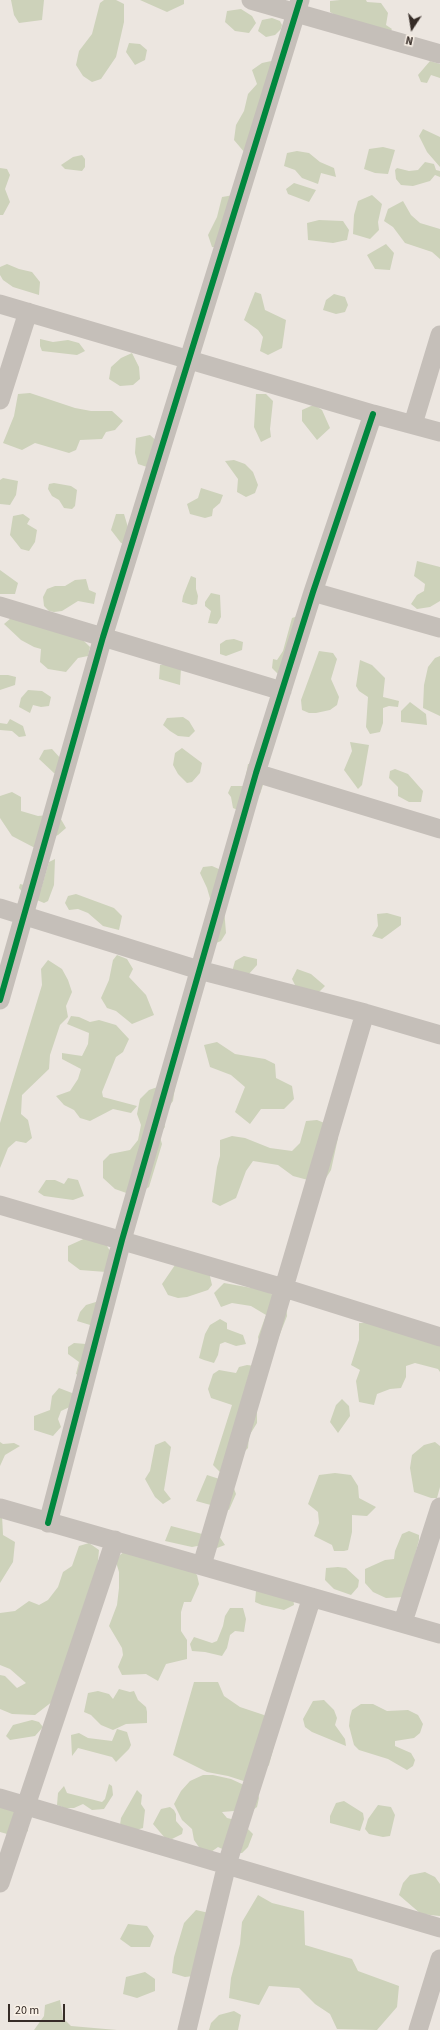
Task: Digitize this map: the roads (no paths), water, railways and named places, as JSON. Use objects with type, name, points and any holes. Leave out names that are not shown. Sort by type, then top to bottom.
[{"type":"street","points":[[251,0],[298,6],[440,54]]},
{"type":"street","points":[[0,1000],[103,637],[298,6]]},
{"type":"street","points":[[0,304],[373,414],[440,432]]},
{"type":"street","points":[[0,400],[28,312]]},
{"type":"street","points":[[412,424],[440,335]]},
{"type":"street","points":[[48,1523],[122,1240],[256,773],[313,592],[373,414]]},
{"type":"street","points":[[313,592],[440,628]]},
{"type":"street","points":[[0,606],[282,692]]},
{"type":"street","points":[[256,773],[440,829]]},
{"type":"street","points":[[0,908],[199,970],[365,1013],[440,1035]]},
{"type":"street","points":[[202,1565],[365,1013]]},
{"type":"street","points":[[0,1204],[440,1336]]},
{"type":"street","points":[[403,1622],[440,1507]]},
{"type":"street","points":[[0,1508],[48,1523],[114,1540],[403,1622],[440,1634]]},
{"type":"street","points":[[0,1883],[114,1540]]},
{"type":"street","points":[[188,2030],[227,1864],[312,1597]]},
{"type":"street","points":[[0,1798],[440,1928]]},
{"type":"street","points":[[418,2030],[440,1959]]}]
